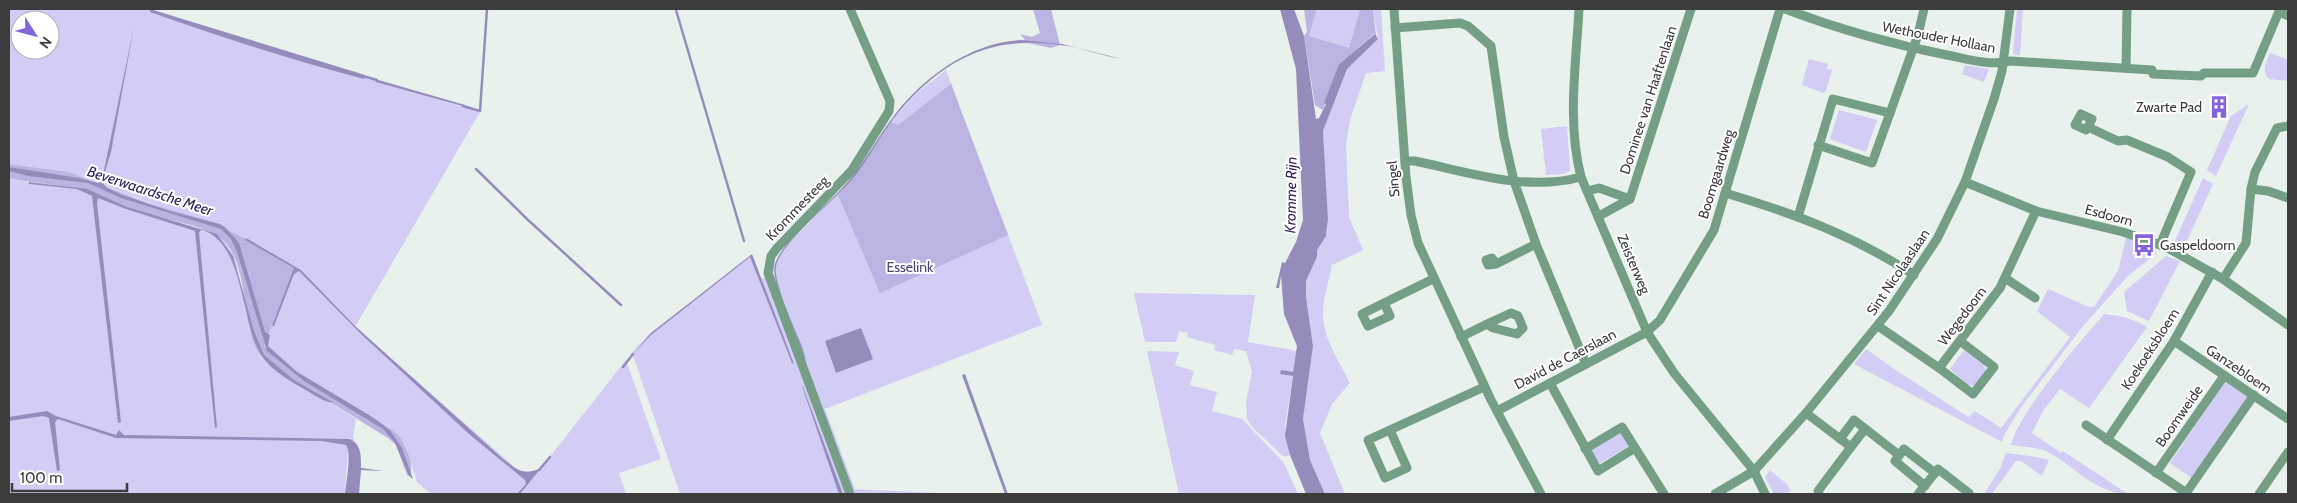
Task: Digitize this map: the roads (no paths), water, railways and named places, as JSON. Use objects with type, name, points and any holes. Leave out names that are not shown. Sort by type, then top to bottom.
[{"type":"street","name":"Krommesteeg","points":[[850,9],[890,102],[889,111],[852,170],[771,256],[768,274],[850,494]]},
{"type":"street","name":"Singel","points":[[1394,9],[1405,161],[1414,227],[1433,279],[1537,493]]},
{"type":"street","name":"Zeisterweg","points":[[1579,9],[1573,118],[1576,152],[1581,177],[1647,332],[1674,373],[1754,471],[1765,494]]},
{"type":"street","name":"Dominee van Haaftenlaan","points":[[1630,199],[1691,9]]},
{"type":"street","name":"Boomgaardweg","points":[[1647,332],[1660,320],[1710,239],[1780,9]]},
{"type":"street","name":"Wethouder Hollaan","points":[[1785,9],[1852,32],[1913,48],[1992,64],[2010,61],[2152,70],[2153,74],[2201,76],[2204,73],[2252,73],[2279,11]]},
{"type":"street","points":[[1818,145],[1872,163],[1913,48],[1924,9]]},
{"type":"street","name":"Sint Nicolaaslaan","points":[[1715,494],[1754,471],[1806,413],[1878,326],[1937,239],[1964,182],[1994,99],[2003,62],[2010,9]]},
{"type":"street","points":[[2126,68],[2127,9]]},
{"type":"street","points":[[2279,11],[2288,16]]},
{"type":"street","points":[[1395,28],[1460,23],[1468,26],[1491,46],[1504,137],[1514,181],[1536,244],[1586,364]]},
{"type":"street","points":[[1798,217],[1833,99],[1890,113]]},
{"type":"street","points":[[2223,279],[2246,243],[2251,189],[2255,172],[2277,128],[2288,126]]},
{"type":"street","points":[[2088,127],[2118,141],[2127,140],[2168,157],[2191,172],[2160,245]]},
{"type":"street","points":[[1405,161],[1415,161],[1514,181],[1542,182],[1581,177]]},
{"type":"street","name":"Esdoorn","points":[[1964,182],[2036,211],[2122,232],[2160,245],[2212,272],[2287,321]]},
{"type":"street","points":[[1587,191],[1599,188],[1630,199]]},
{"type":"street","points":[[2251,189],[2268,191],[2288,198]]},
{"type":"street","points":[[1725,193],[1798,217],[1865,245],[1914,275]]},
{"type":"street","points":[[1599,216],[1630,199]]},
{"type":"street","name":"Wegedoorn","points":[[1939,368],[2005,278],[2036,211]]},
{"type":"street","points":[[1496,264],[1536,244]]},
{"type":"street","name":"Koekoeksbloem","points":[[2107,440],[2174,341],[2212,272]]},
{"type":"street","points":[[2005,278],[2035,298]]},
{"type":"street","points":[[1384,303],[1433,279]]},
{"type":"street","points":[[1461,337],[1487,324]]},
{"type":"street","points":[[1878,326],[1973,394],[1994,367],[1960,341]]},
{"type":"street","name":"David de Caerslaan","points":[[1496,411],[1647,332]]},
{"type":"street","name":"Ganzebloem","points":[[2174,341],[2288,419]]},
{"type":"street","name":"Boomweide","points":[[2156,473],[2224,376]]},
{"type":"street","points":[[1550,383],[1598,471],[1635,448]]},
{"type":"street","points":[[1390,430],[1406,468],[1385,478],[1368,440],[1484,387]]},
{"type":"street","points":[[2086,425],[2187,494],[2254,396]]},
{"type":"street","points":[[1806,413],[1851,447]]},
{"type":"street","points":[[1840,439],[1854,420],[1899,455]]},
{"type":"street","points":[[1586,449],[1622,427],[1664,494]]},
{"type":"street","points":[[1820,494],[1818,491],[1865,428]]},
{"type":"street","points":[[1925,486],[1895,461],[1899,455],[1904,449],[1935,473]]},
{"type":"street","points":[[2259,494],[2288,452]]},
{"type":"street","points":[[1918,494],[1938,469],[1969,493]]},
{"type":"waterway","points":[[463,106],[480,111],[487,9]]},
{"type":"waterway","points":[[676,10],[744,241]]},
{"type":"waterway","points":[[363,76],[377,80]]},
{"type":"waterway","points":[[476,169],[527,219],[621,305]]},
{"type":"waterway","points":[[623,367],[633,354]]},
{"type":"waterway","points":[[539,470],[550,457]]},
{"type":"place","name":"Zwarte Pad","points":[[2219,107]]},
{"type":"place","name":"Gaspeldoorn","points":[[2144,245]]},
{"type":"water label","name":"Beverwaardsche Meer","points":[[150,191]]},
{"type":"water label","name":"Kromme Rijn","points":[[1291,195]]},
{"type":"park label","name":"Esselink","points":[[910,267]]}]
